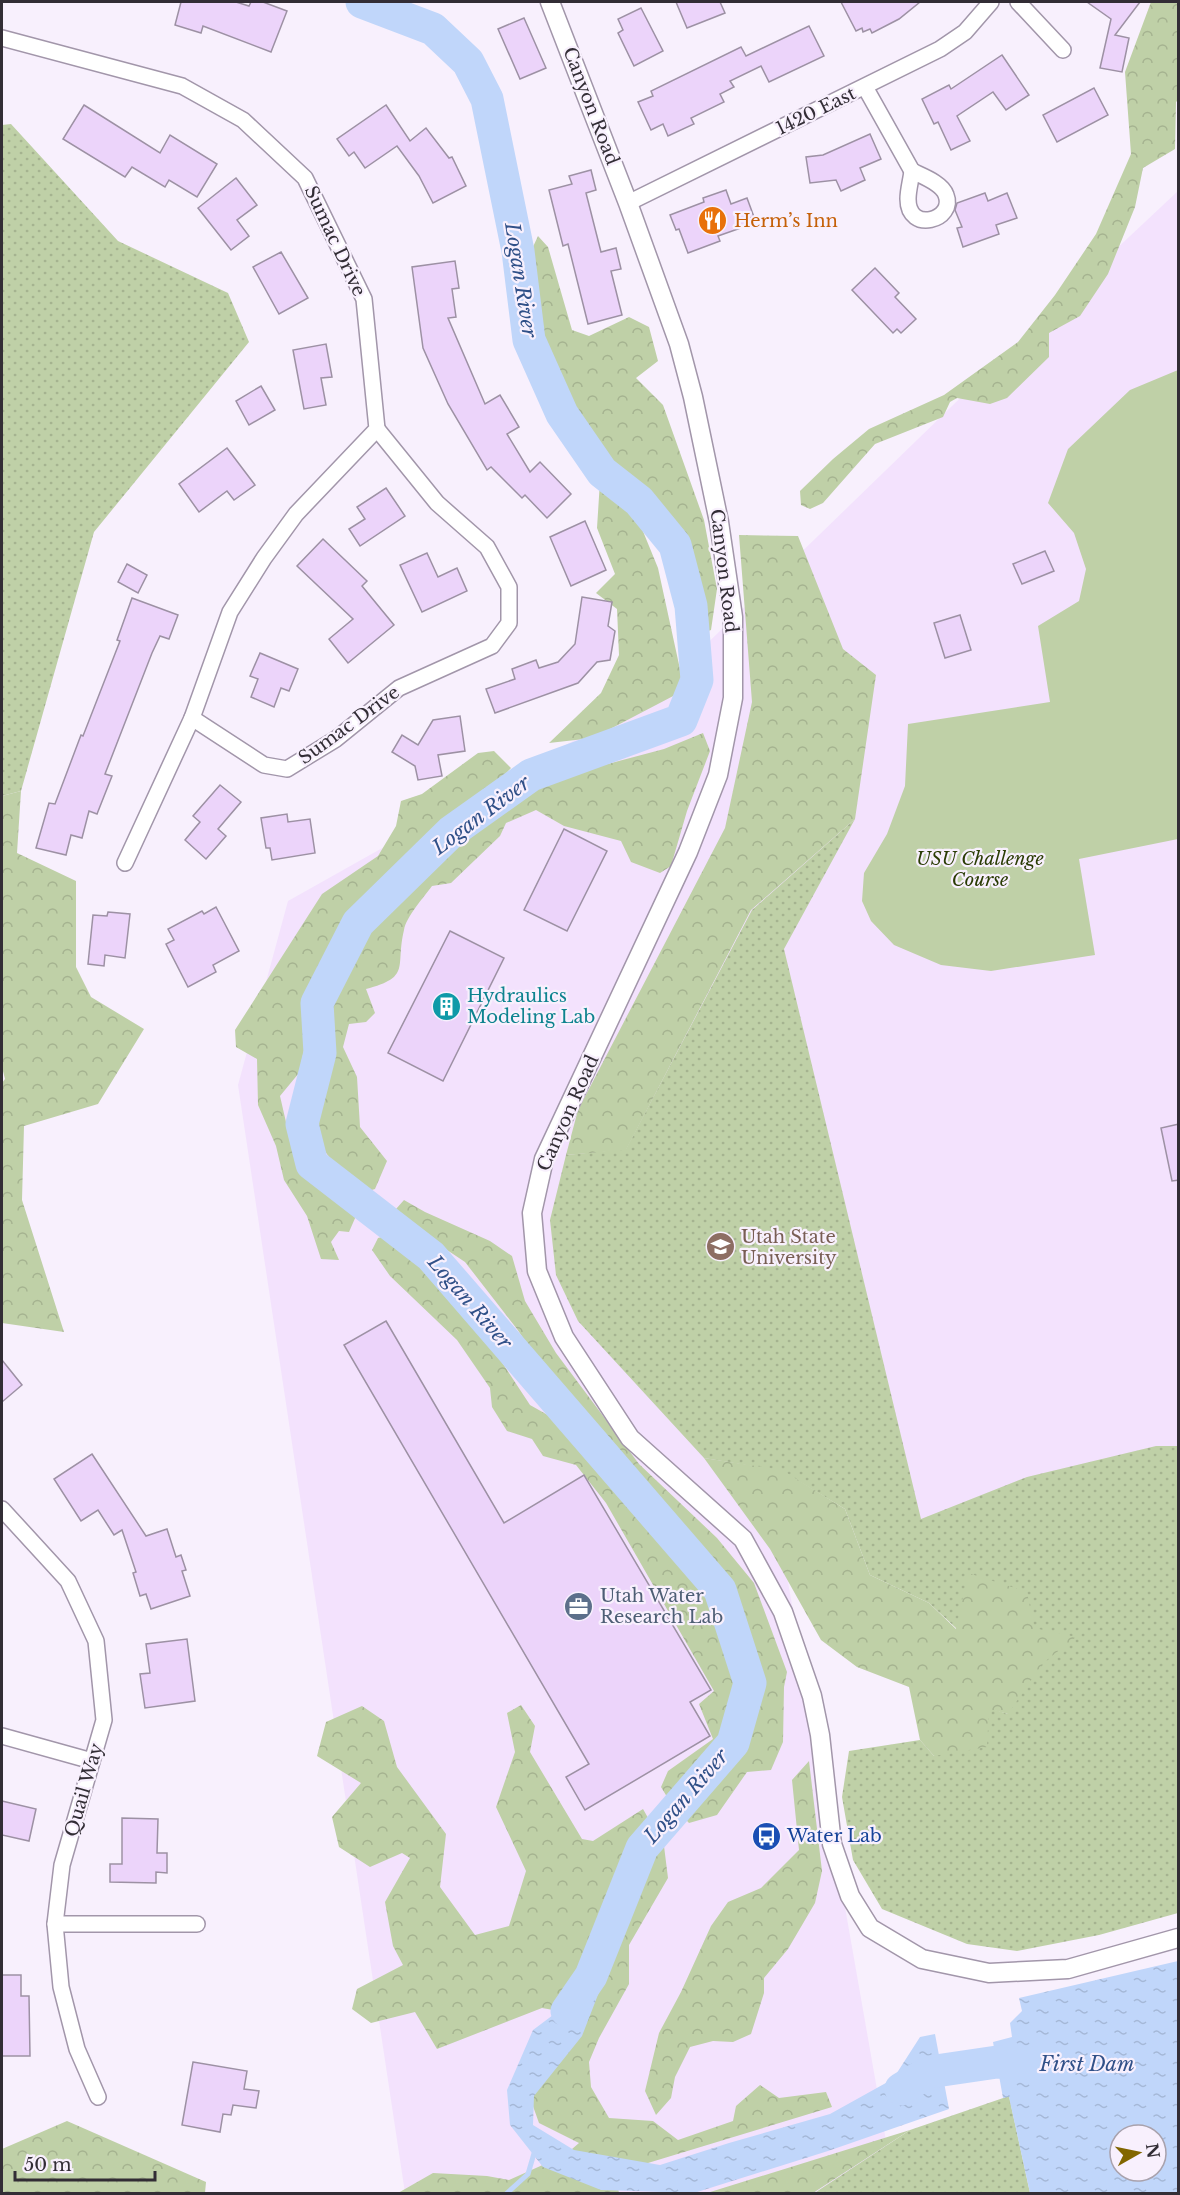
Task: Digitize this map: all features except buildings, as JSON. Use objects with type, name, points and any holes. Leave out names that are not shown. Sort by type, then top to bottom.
[{"type":"street","name":"Canyon Road","points":[[550,2],[628,203],[679,344],[693,397],[719,522],[733,617],[733,698],[718,775],[688,852],[544,1159],[532,1213],[537,1271],[564,1337],[630,1438],[743,1539],[783,1611],[812,1696],[820,1735],[832,1844],[850,1896],[870,1928],[922,1959],[989,1973],[1068,1969],[1179,1938]]},
{"type":"street","name":"1420 East","points":[[628,203],[940,49],[965,32],[992,2]]},
{"type":"street","points":[[1018,2],[1063,50]]},
{"type":"street","name":"Sumac Drive","points":[[2,38],[182,86],[243,120],[305,178],[364,299],[377,429],[437,503],[488,547],[509,586],[508,623],[492,646],[399,688],[336,739],[287,769],[264,765],[192,718]]},
{"type":"street","points":[[865,87],[912,171]]},
{"type":"street","points":[[125,863],[192,718],[230,612],[264,558],[296,514],[377,429]]},
{"type":"street","name":"Quail Way","points":[[2,1509],[68,1581],[96,1641],[104,1720],[62,1865],[56,1924],[61,1987],[77,2049],[98,2097]]},
{"type":"street","points":[[2,1736],[92,1761]]},
{"type":"street","points":[[56,1924],[197,1924]]},
{"type":"shaded area","name":"Utah State University","points":[[1178,191],[1178,1796],[758,1411],[889,2158],[1054,2193],[405,2193],[238,1085],[288,901],[653,696],[1048,313]]},
{"type":"green space","points":[[1151,2],[1178,2],[1178,100],[1176,102],[1175,149],[1143,168],[1135,207],[1108,274],[1080,316],[1049,333],[1049,357],[1007,398],[990,404],[957,398],[950,402],[943,417],[875,444],[823,503],[810,509],[801,505],[800,491],[869,429],[944,395],[1018,342],[1055,295],[1096,234],[1131,154],[1125,72]]},
{"type":"green space","points":[[11,124],[118,241],[228,293],[249,342],[94,532],[21,791],[2,796],[2,125]]},
{"type":"green space","points":[[538,236],[548,247],[572,330],[589,336],[629,317],[649,327],[658,361],[636,378],[663,405],[704,520],[717,589],[711,630],[703,633],[697,625],[693,592],[676,524],[646,519],[640,524],[658,568],[683,683],[677,694],[593,738],[549,743],[601,693],[619,655],[617,609],[596,593],[615,574],[597,528],[600,481],[617,474],[585,429],[542,344],[526,262]]},
{"type":"green space","name":"USU Challenge Course","points":[[1178,370],[1178,839],[1079,859],[1095,955],[991,971],[941,965],[894,945],[871,921],[862,901],[864,873],[887,834],[905,786],[908,724],[1050,702],[1038,626],[1079,601],[1086,569],[1074,533],[1048,503],[1068,449],[1130,390]]},
{"type":"green space","points":[[739,535],[798,536],[843,649],[876,675],[855,819],[751,910],[626,1150],[566,1155],[578,1110],[725,828],[752,702]]},
{"type":"green space","points":[[703,733],[710,751],[687,811],[671,866],[660,873],[631,862],[621,841],[564,826],[536,810],[506,823],[500,836],[451,883],[432,886],[416,907],[405,925],[399,969],[396,975],[380,985],[366,989],[375,1013],[366,1022],[349,1024],[343,1047],[357,1077],[360,1127],[387,1161],[375,1189],[365,1192],[356,1185],[338,1168],[317,1138],[310,1108],[328,1034],[324,1022],[309,1027],[299,1073],[280,1096],[294,1157],[319,1189],[356,1216],[349,1232],[339,1231],[331,1242],[339,1260],[321,1259],[307,1216],[284,1180],[276,1146],[258,1105],[257,1059],[236,1047],[235,1030],[322,894],[378,856],[396,826],[401,801],[422,794],[478,753],[494,751],[511,768],[480,802],[521,787],[664,749]]},
{"type":"green space","points":[[21,791],[17,853],[76,881],[76,967],[91,997],[144,1029],[98,1104],[24,1126],[22,1200],[64,1332],[2,1323],[2,1083],[5,1079],[2,1067],[2,796]]},
{"type":"green space","points":[[855,819],[784,949],[921,1519],[1027,1477],[1156,1446],[1178,1446],[1178,1913],[1099,1935],[1017,1951],[967,1944],[882,1909],[853,1860],[842,1797],[849,1751],[920,1740],[934,1756],[989,1708],[1008,1714],[957,1629],[929,1603],[870,1575],[845,1509],[782,1471],[704,1458],[578,1321],[556,1275],[550,1220],[566,1155],[626,1149],[752,910]]},
{"type":"green space","points":[[404,1200],[490,1241],[512,1256],[525,1301],[556,1353],[639,1464],[717,1538],[754,1583],[787,1672],[784,1687],[783,1742],[771,1770],[747,1772],[717,1815],[689,1823],[672,1805],[661,1787],[668,1771],[713,1739],[699,1704],[714,1691],[606,1503],[576,1465],[543,1456],[532,1439],[507,1431],[492,1407],[490,1388],[457,1340],[390,1276],[372,1250],[378,1238],[390,1235],[424,1256],[467,1309],[530,1405],[569,1427],[630,1504],[659,1527],[666,1516],[640,1483],[576,1415],[517,1329],[465,1262],[402,1220],[396,1209]]},
{"type":"green space","points":[[704,1458],[782,1470],[845,1509],[870,1575],[929,1603],[956,1629],[968,1573],[1027,1592],[1034,1628],[1076,1637],[1043,1663],[1008,1714],[989,1709],[987,1747],[934,1756],[920,1740],[909,1687],[857,1667],[821,1640],[770,1549]]},
{"type":"green space","points":[[521,1705],[535,1726],[530,1752],[582,1839],[593,1841],[643,1809],[664,1846],[668,1878],[629,1945],[629,1984],[599,2038],[589,2062],[591,2087],[609,2118],[653,2121],[678,2140],[733,2121],[736,2106],[760,2085],[779,2098],[826,2092],[832,2107],[615,2173],[619,2193],[398,2193],[433,2173],[487,2176],[509,2180],[565,2155],[579,2143],[539,2123],[529,2095],[576,2014],[542,2008],[437,2049],[415,2012],[371,2023],[352,2009],[357,1989],[403,1965],[393,1946],[385,1902],[410,1858],[402,1853],[370,1867],[339,1847],[332,1817],[361,1783],[317,1756],[326,1722],[362,1706],[384,1721],[397,1767],[446,1834],[440,1887],[475,1935],[509,1926],[526,1871],[496,1807],[515,1752],[507,1713]]},
{"type":"green space","points":[[809,1761],[822,1871],[815,1903],[788,1949],[764,1978],[764,1993],[751,2034],[733,2042],[713,2041],[690,2047],[675,2077],[671,2098],[656,2115],[645,2091],[659,2033],[681,1992],[711,1926],[728,1902],[761,1888],[799,1850],[792,1780]]},
{"type":"green space","points":[[1009,2096],[1030,2193],[813,2194],[910,2130]]},
{"type":"green space","points":[[67,2121],[206,2182],[205,2193],[2,2193],[2,2149]]},
{"type":"green space","points":[[910,2130],[813,2193],[707,2193]]},
{"type":"water","points":[[615,1951],[582,2036],[534,2096],[533,2125],[574,2150],[660,2165],[830,2114],[893,2079],[920,2037],[935,2034],[949,2109],[828,2151],[694,2193],[601,2190],[543,2167],[510,2125],[507,2090],[533,2030],[557,2012]]},
{"type":"water","name":"First Dam","points":[[1178,1961],[1178,2193],[1030,2193],[1009,2097],[1003,2098],[993,2042],[1012,2037],[1010,2023],[1022,2011],[1019,1998]]},
{"type":"waterway","name":"Logan River","points":[[362,2],[433,29],[468,62],[487,99],[518,251],[529,340],[562,414],[602,472],[639,501],[675,545],[691,606],[697,680],[681,720],[531,775],[451,832],[358,923],[317,1003],[320,1053],[302,1124],[312,1164],[431,1256],[720,1590],[750,1683],[733,1743],[642,1848],[591,1976],[567,2011]]},
{"type":"waterway","name":"Logan River","points":[[901,2089],[929,2072],[997,2062],[1042,2063]]},
{"type":"waterway","points":[[506,2194],[528,2174],[535,2150]]},
{"type":"place","name":"Herm’s Inn","points":[[713,221]]},
{"type":"place","name":"Hydraulics Modeling Lab","points":[[446,1006]]},
{"type":"place","name":"Utah State University","points":[[720,1247]]},
{"type":"place","name":"Utah Water Research Lab","points":[[579,1606]]},
{"type":"place","name":"Water Lab","points":[[766,1836]]}]
